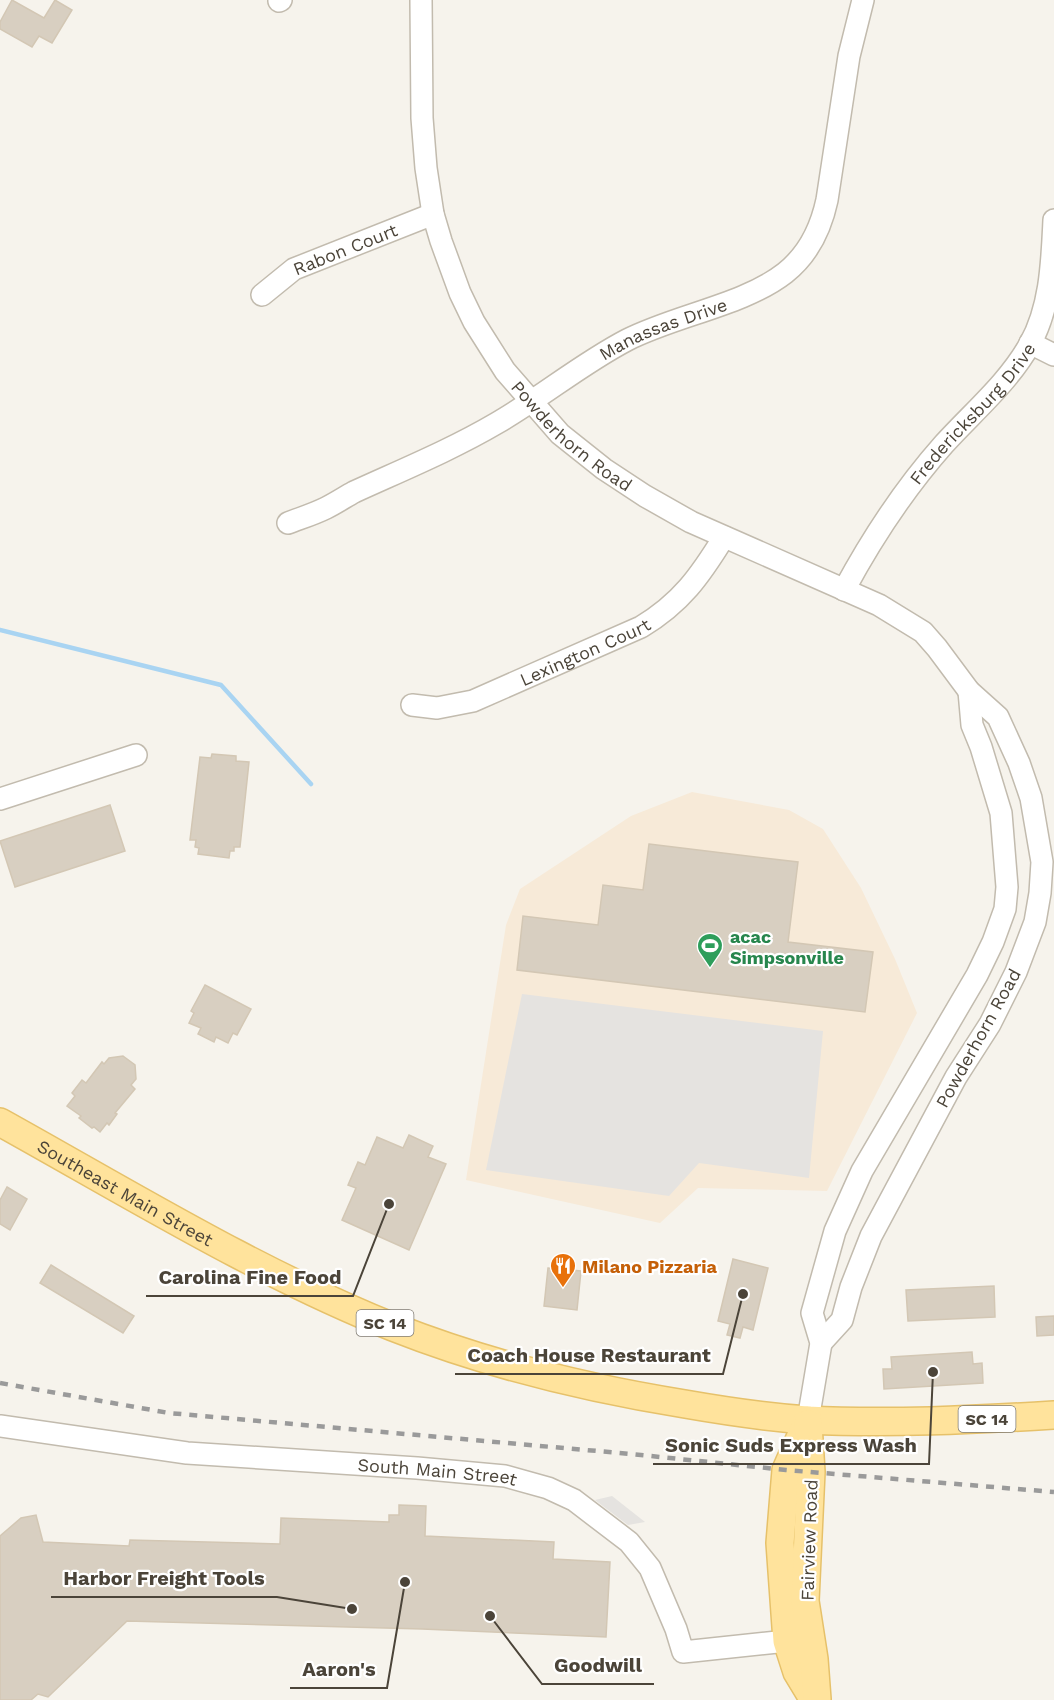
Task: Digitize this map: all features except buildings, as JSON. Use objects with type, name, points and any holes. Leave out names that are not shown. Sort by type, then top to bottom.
[{"type":"main road","name":"Southeast Main Street","points":[[0,1122],[231,1250],[322,1296],[393,1327],[472,1355],[572,1383],[621,1394],[742,1413],[808,1420],[921,1421],[1054,1415]]},
{"type":"main road","name":"Fairview Road","points":[[808,1420],[786,1470],[780,1543],[787,1641],[797,1672],[815,1700]]},
{"type":"main road","name":"Fairview Road","points":[[808,1420],[811,1472],[805,1601],[814,1659],[815,1700]]},
{"type":"street","name":"Powderhorn Road","points":[[421,0],[422,118],[433,214],[460,293],[474,322],[505,371],[560,434],[604,470],[645,496],[724,537],[879,605],[923,632],[938,648],[969,691],[998,717],[1019,763],[1031,798],[1042,862],[1040,893],[1035,922],[1016,972],[990,1024],[956,1077],[871,1236],[851,1287],[842,1320],[821,1343]]},
{"type":"street","name":"Manassas Drive","points":[[288,523],[324,509],[422,463],[498,423],[628,340],[672,321],[758,290],[775,281],[798,261],[816,235],[825,210],[849,56],[863,0]]},
{"type":"street","name":"Rabon Court","points":[[262,295],[294,270],[433,214]]},
{"type":"street","name":"Fredericksburg Drive","points":[[844,590],[918,475],[945,443],[995,393],[1030,343],[1046,303],[1054,220]]},
{"type":"street","points":[[1030,343],[1054,355]]},
{"type":"street","name":"Lexington Court","points":[[412,705],[437,708],[473,701],[641,627],[663,614],[681,597],[707,565],[724,537]]},
{"type":"street","name":"Powderhorn Road","points":[[808,1420],[821,1343],[812,1313],[835,1231],[862,1171],[977,975],[993,942],[1005,909],[1006,862],[1001,813],[972,725],[969,691]]},
{"type":"street","points":[[0,800],[136,755]]},
{"type":"street","name":"South Main Street","points":[[0,1426],[187,1454],[417,1468],[505,1476],[548,1488],[574,1500],[629,1542],[650,1568],[676,1629],[683,1652],[787,1641]]},
{"type":"shaded area","points":[[692,792],[789,810],[823,829],[861,888],[895,959],[917,1013],[827,1191],[698,1188],[660,1223],[466,1180],[506,925],[520,889],[631,816]]},
{"type":"shaded area","points":[[522,994],[823,1031],[809,1178],[699,1163],[669,1196],[486,1170]]},
{"type":"shaded area","points":[[612,1496],[645,1522],[628,1525],[595,1500]]},
{"type":"waterway","points":[[0,630],[221,685],[311,784]]},
{"type":"railway","points":[[0,1383],[169,1413],[786,1470],[1054,1492]]},
{"type":"place","name":"acac Simpsonville","points":[[710,969]]},
{"type":"place","name":"Carolina Fine Food","points":[[389,1204]]},
{"type":"place","name":"Milano Pizzaria","points":[[563,1289]]},
{"type":"place","name":"Coach House Restaurant","points":[[743,1294]]},
{"type":"place","name":"Sonic Suds Express Wash","points":[[933,1372]]},
{"type":"place","name":"Aaron's","points":[[405,1582]]},
{"type":"place","name":"Harbor Freight Tools","points":[[352,1609]]},
{"type":"place","name":"Goodwill","points":[[490,1616]]}]
